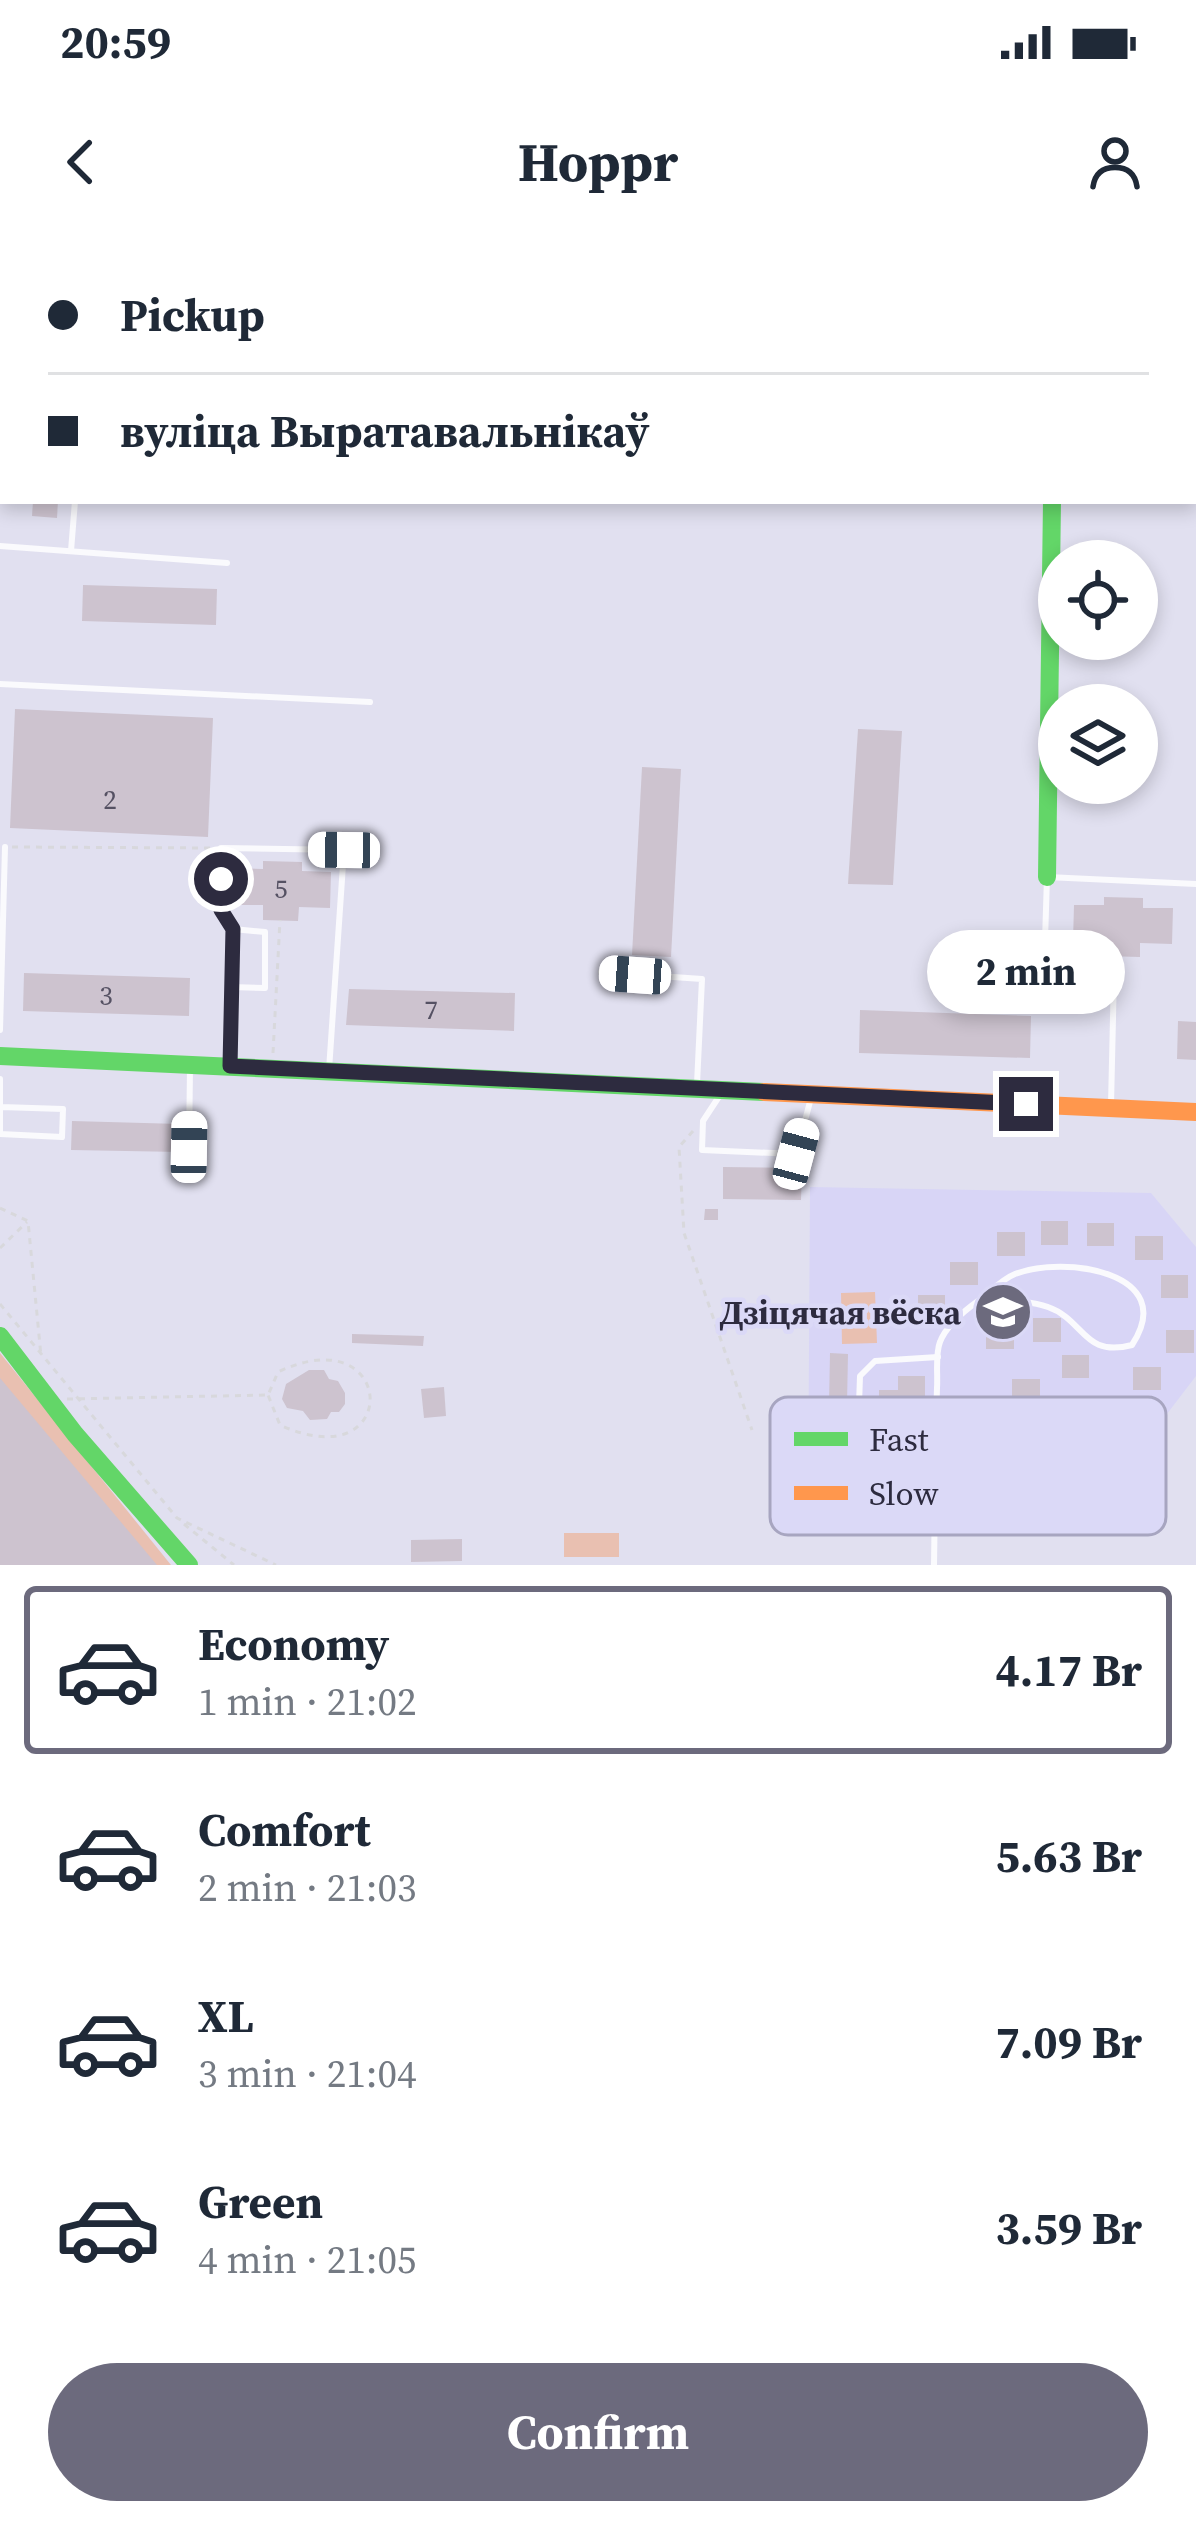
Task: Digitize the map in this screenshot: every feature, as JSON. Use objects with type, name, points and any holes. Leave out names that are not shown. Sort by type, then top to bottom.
[{"type":"street","points":[[1047,877],[1052,504]]},
{"type":"street","points":[[0,1056],[1196,1112]]},
{"type":"street","points":[[0,1336],[75,1434],[189,1565]]},
{"type":"lane","points":[[71,551],[75,504]]},
{"type":"lane","points":[[0,546],[227,563]]},
{"type":"lane","points":[[0,684],[370,703]]},
{"type":"lane","points":[[0,1030],[4,847]]},
{"type":"lane","points":[[230,1066],[233,929],[221,910],[221,848],[344,850],[329,1070]]},
{"type":"lane","points":[[1111,1109],[1114,974],[1045,973],[1047,877],[1196,884]]},
{"type":"lane","points":[[230,987],[265,988],[266,932],[233,929]]},
{"type":"lane","points":[[601,972],[702,979],[696,1088]]},
{"type":"lane","points":[[189,1147],[190,1065]]},
{"type":"lane","points":[[0,1079],[0,1134],[62,1136],[63,1109],[1,1107]]},
{"type":"lane","points":[[723,1088],[703,1121],[702,1150],[796,1154],[812,1093]]},
{"type":"lane","points":[[937,1397],[939,1343],[963,1312],[978,1301],[1015,1274],[1064,1267],[1105,1269],[1128,1284],[1142,1306],[1143,1328],[1132,1346],[1112,1350],[1086,1340],[1065,1315],[1042,1304],[978,1301]]},
{"type":"lane","points":[[859,1397],[860,1376],[874,1361],[938,1357]]},
{"type":"lane","points":[[934,1565],[935,1535]]},
{"type":"path","points":[[4,847],[221,848]]},
{"type":"path","points":[[273,1066],[280,920]]},
{"type":"path","points":[[703,1121],[679,1147],[684,1233],[752,1430]]},
{"type":"path","points":[[0,1208],[28,1221]]},
{"type":"path","points":[[0,1248],[28,1221]]},
{"type":"path","points":[[28,1221],[42,1357]]},
{"type":"path","points":[[0,1304],[177,1518],[234,1565]]},
{"type":"path","points":[[333,1357],[355,1365],[367,1384],[370,1405],[362,1424],[347,1437],[324,1439],[280,1425],[268,1395],[278,1372],[304,1360],[333,1357]]},
{"type":"path","points":[[53,1402],[74,1397],[268,1395]]},
{"type":"path","points":[[177,1518],[275,1565]]},
{"type":"shaded area","name":"Дзіцячая вёска","points":[[810,1187],[1151,1193],[1196,1247],[1196,1376],[1166,1415],[1166,1397],[809,1397]]},
{"type":"shaded area","points":[[875,1292],[877,1343],[842,1344],[841,1293]]},
{"type":"shaded area","points":[[0,1353],[171,1565],[0,1565]]},
{"type":"shaded area","points":[[564,1533],[619,1533],[619,1557],[564,1557]]},
{"type":"building","points":[[33,504],[58,504],[57,518],[32,516]]},
{"type":"building","points":[[83,585],[217,589],[216,625],[82,621]]},
{"type":"building","points":[[15,709],[213,718],[208,837],[10,828]]},
{"type":"building","points":[[858,729],[902,731],[893,885],[848,884]]},
{"type":"building","points":[[642,767],[681,769],[671,957],[632,955]]},
{"type":"building","points":[[263,861],[302,862],[302,871],[331,872],[330,908],[299,907],[298,921],[263,920],[263,905],[232,905],[232,868],[263,869]]},
{"type":"building","points":[[1104,897],[1143,898],[1143,908],[1173,908],[1172,944],[1140,943],[1140,957],[1104,956],[1104,941],[1073,941],[1074,905],[1104,905]]},
{"type":"building","points":[[24,973],[190,978],[189,1016],[23,1011]]},
{"type":"building","points":[[349,989],[515,993],[514,1031],[346,1025]]},
{"type":"building","points":[[860,1010],[1031,1016],[1030,1058],[859,1053]]},
{"type":"building","points":[[1178,1021],[1196,1022],[1196,1060],[1177,1059]]},
{"type":"building","points":[[72,1121],[180,1124],[180,1152],[71,1150]]},
{"type":"building","points":[[723,1167],[802,1168],[801,1200],[723,1199]]},
{"type":"building","points":[[705,1209],[718,1209],[718,1220],[704,1220]]},
{"type":"building","points":[[1041,1221],[1068,1221],[1068,1245],[1041,1245]]},
{"type":"building","points":[[1087,1223],[1114,1223],[1114,1246],[1087,1246]]},
{"type":"building","points":[[997,1232],[1025,1232],[1025,1256],[997,1256]]},
{"type":"building","points":[[1135,1236],[1163,1236],[1163,1260],[1135,1260]]},
{"type":"building","points":[[950,1262],[978,1262],[978,1285],[950,1285]]},
{"type":"building","points":[[1161,1275],[1188,1275],[1188,1298],[1161,1298]]},
{"type":"building","points":[[918,1295],[945,1295],[945,1318],[918,1318]]},
{"type":"building","points":[[1033,1318],[1061,1318],[1061,1342],[1033,1342]]},
{"type":"building","points":[[986,1325],[1014,1325],[1014,1349],[986,1349]]},
{"type":"building","points":[[1166,1330],[1194,1330],[1194,1353],[1166,1353]]},
{"type":"building","points":[[352,1334],[424,1336],[423,1346],[352,1343]]},
{"type":"building","points":[[830,1353],[848,1354],[847,1397],[829,1397]]},
{"type":"building","points":[[1062,1355],[1089,1355],[1089,1378],[1062,1378]]},
{"type":"building","points":[[1133,1367],[1161,1367],[1161,1390],[1133,1390]]},
{"type":"building","points":[[309,1370],[324,1370],[345,1393],[345,1404],[327,1419],[310,1420],[303,1411],[287,1408],[282,1399],[286,1384]]},
{"type":"building","points":[[898,1376],[925,1376],[925,1397],[879,1397],[879,1390],[898,1390]]},
{"type":"building","points":[[0,1378],[157,1565],[0,1565]]},
{"type":"building","points":[[1012,1379],[1040,1379],[1040,1397],[1012,1397]]},
{"type":"building","points":[[444,1387],[446,1416],[424,1418],[421,1389]]},
{"type":"building","points":[[462,1539],[462,1561],[411,1562],[411,1540]]},
{"type":"traffic: fast","points":[[1047,877],[1052,504]]},
{"type":"traffic: fast","points":[[0,1056],[764,1092]]},
{"type":"traffic: fast","points":[[0,1336],[75,1434],[189,1565]]},
{"type":"traffic: slow","points":[[764,1092],[1196,1112]]},
{"type":"place","name":"Дзіцячая вёска","points":[[1003,1312]]},
{"type":"route","points":[[221,879],[221,910],[233,929],[230,1066],[1026,1104]]}]
